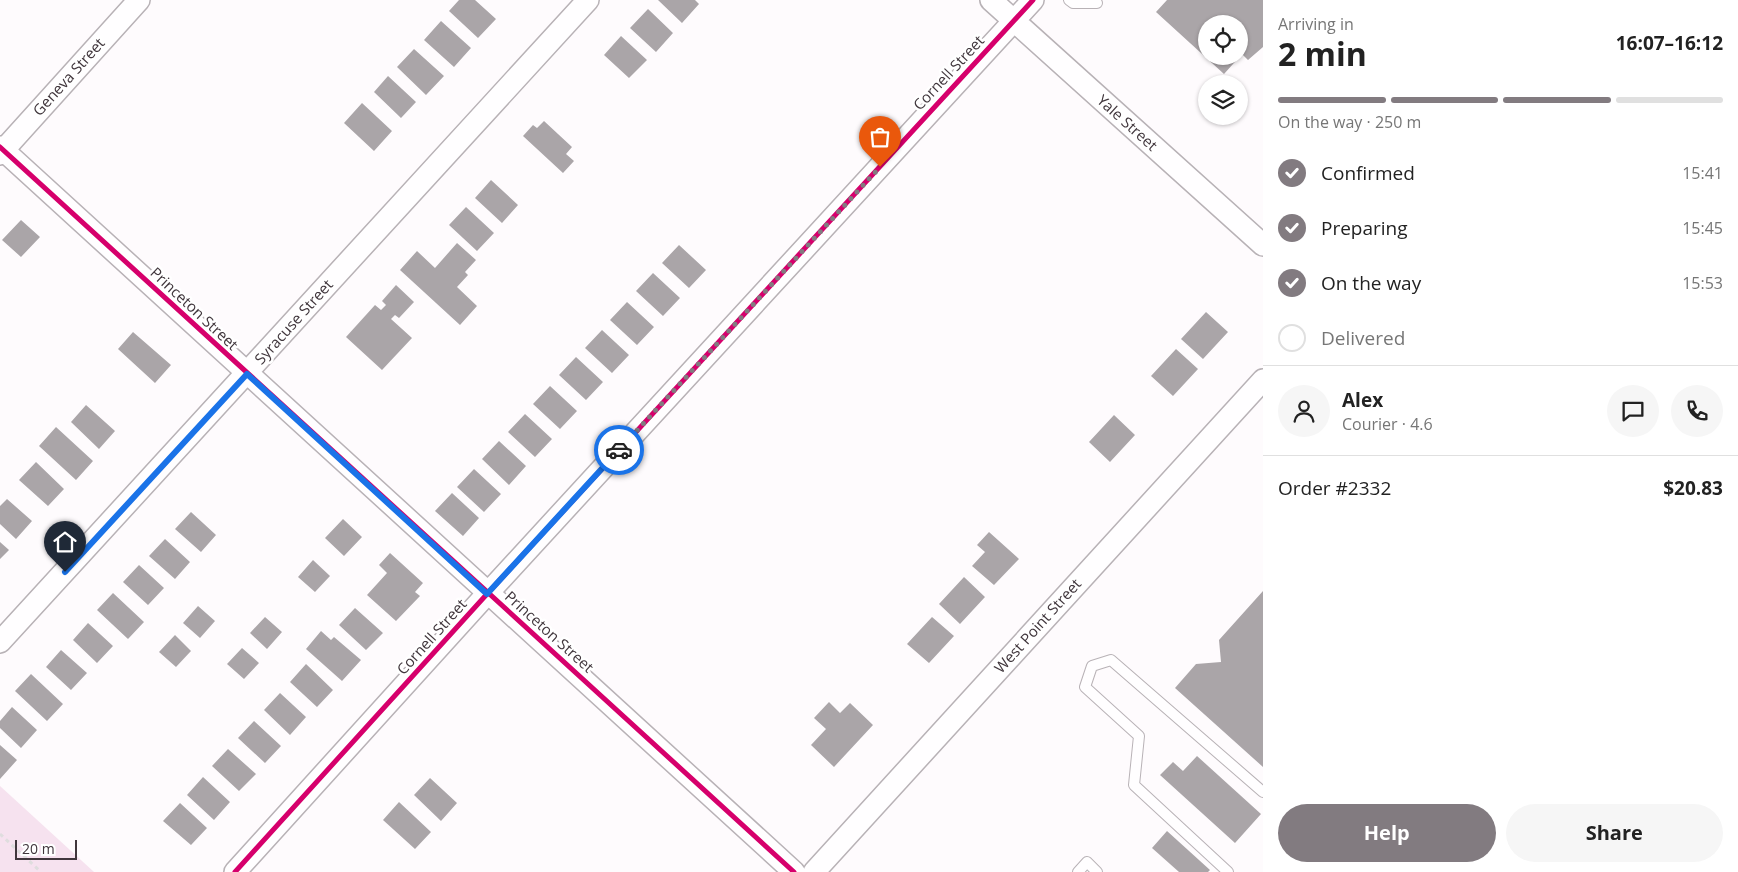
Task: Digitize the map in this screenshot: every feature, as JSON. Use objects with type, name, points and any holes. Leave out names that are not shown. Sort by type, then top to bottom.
[{"type":"street","name":"Geneva Street","points":[[1,151],[139,0]]},
{"type":"street","name":"Syracuse Street","points":[[0,642],[588,0]]},
{"type":"street","name":"Yale Street","points":[[991,0],[1263,245]]},
{"type":"street","name":"Cornell Street","points":[[235,872],[487,594],[1034,0]]},
{"type":"street","name":"Princeton Street","points":[[1,151],[794,872]]},
{"type":"street","name":"West Point Street","points":[[814,872],[1263,380]]},
{"type":"lane","points":[[1069,0],[1073,3],[1097,4]]},
{"type":"lane","points":[[1228,872],[1134,785],[1139,736],[1085,687],[1092,666],[1111,660],[1263,792]]},
{"type":"lane","points":[[1078,872],[1087,862],[1097,872]]},
{"type":"path","points":[[0,834],[41,872]]},
{"type":"shaded area","points":[[0,786],[94,872],[0,872]]},
{"type":"building","points":[[459,0],[475,0],[496,19],[478,38],[449,11]]},
{"type":"building","points":[[658,0],[695,0],[699,4],[682,23]]},
{"type":"building","points":[[1167,0],[1263,0],[1263,47],[1248,60],[1248,15],[1198,15],[1198,50],[1156,12]]},
{"type":"building","points":[[648,9],[673,33],[656,52],[630,28]]},
{"type":"building","points":[[441,21],[471,48],[454,67],[424,40]]},
{"type":"building","points":[[621,36],[647,60],[629,78],[604,55]]},
{"type":"building","points":[[414,49],[444,76],[426,95],[397,67]]},
{"type":"building","points":[[1214,65],[1232,65],[1224,74]]},
{"type":"building","points":[[388,76],[416,102],[401,118],[374,92]]},
{"type":"building","points":[[362,103],[392,131],[374,151],[344,123]]},
{"type":"building","points":[[544,121],[572,147],[566,154],[574,161],[563,173],[523,136],[533,125],[537,128]]},
{"type":"building","points":[[491,180],[518,205],[502,223],[475,198]]},
{"type":"building","points":[[466,207],[494,233],[477,251],[449,225]]},
{"type":"building","points":[[21,220],[40,237],[21,257],[2,240]]},
{"type":"building","points":[[457,243],[476,260],[465,272],[468,275],[457,287],[477,306],[460,325],[400,270],[417,251],[435,268]]},
{"type":"building","points":[[679,245],[706,270],[689,288],[662,263]]},
{"type":"building","points":[[653,273],[680,298],[663,316],[636,291]]},
{"type":"building","points":[[396,285],[414,302],[399,318],[395,315],[391,319],[412,338],[382,370],[346,337],[375,305],[381,310],[386,305],[382,301]]},
{"type":"building","points":[[627,302],[654,327],[637,345],[610,320]]},
{"type":"building","points":[[1206,312],[1228,332],[1203,359],[1181,339]]},
{"type":"building","points":[[602,330],[629,355],[612,373],[585,348]]},
{"type":"building","points":[[133,332],[171,365],[155,383],[118,349]]},
{"type":"building","points":[[1176,349],[1198,369],[1173,396],[1151,376]]},
{"type":"building","points":[[576,357],[603,382],[586,400],[559,375]]},
{"type":"building","points":[[550,386],[577,411],[560,429],[533,404]]},
{"type":"building","points":[[86,405],[115,431],[99,449],[71,422]]},
{"type":"building","points":[[525,414],[552,439],[535,457],[508,432]]},
{"type":"building","points":[[1114,415],[1135,435],[1110,462],[1089,442]]},
{"type":"building","points":[[56,427],[93,461],[76,480],[39,446]]},
{"type":"building","points":[[499,441],[526,466],[509,485],[482,459]]},
{"type":"building","points":[[36,462],[64,489],[48,506],[19,480]]},
{"type":"building","points":[[474,469],[501,494],[484,512],[457,487]]},
{"type":"building","points":[[452,493],[479,518],[463,536],[435,511]]},
{"type":"building","points":[[7,499],[32,521],[16,539],[0,524],[0,506]]},
{"type":"building","points":[[191,512],[216,535],[201,552],[175,529]]},
{"type":"building","points":[[343,519],[362,537],[344,556],[325,538]]},
{"type":"building","points":[[989,532],[1019,559],[994,585],[972,566],[985,552],[977,545]]},
{"type":"building","points":[[165,539],[190,562],[175,579],[149,556]]},
{"type":"building","points":[[0,542],[9,550],[0,559]]},
{"type":"building","points":[[390,553],[423,583],[415,592],[420,596],[396,621],[367,595],[387,573],[379,565]]},
{"type":"building","points":[[313,560],[330,576],[315,592],[298,577]]},
{"type":"building","points":[[139,565],[164,588],[148,605],[123,582]]},
{"type":"building","points":[[964,577],[985,597],[960,624],[939,604]]},
{"type":"building","points":[[1263,591],[1263,767],[1175,688],[1196,664],[1221,662],[1219,640]]},
{"type":"building","points":[[113,593],[144,622],[128,639],[97,610]]},
{"type":"building","points":[[198,606],[215,621],[200,638],[183,623]]},
{"type":"building","points":[[355,608],[383,633],[366,650],[339,625]]},
{"type":"building","points":[[265,617],[282,632],[267,649],[250,633]]},
{"type":"building","points":[[932,617],[954,636],[929,663],[907,644]]},
{"type":"building","points":[[88,623],[113,646],[97,663],[73,640]]},
{"type":"building","points":[[321,631],[331,640],[334,637],[361,660],[342,681],[306,649]]},
{"type":"building","points":[[175,635],[191,651],[176,667],[159,652]]},
{"type":"building","points":[[242,648],[259,663],[244,679],[227,664]]},
{"type":"building","points":[[61,650],[87,673],[71,690],[46,667]]},
{"type":"building","points":[[306,664],[333,690],[317,707],[290,682]]},
{"type":"building","points":[[31,674],[63,704],[47,721],[15,691]]},
{"type":"building","points":[[280,693],[306,717],[290,735],[264,710]]},
{"type":"building","points":[[829,702],[840,713],[850,703],[873,725],[834,767],[811,745],[826,729],[814,718]]},
{"type":"building","points":[[12,707],[37,730],[21,748],[0,728],[0,721]]},
{"type":"building","points":[[254,721],[281,746],[265,763],[238,738]]},
{"type":"building","points":[[0,745],[17,760],[0,779]]},
{"type":"building","points":[[228,749],[256,774],[239,791],[212,766]]},
{"type":"building","points":[[1197,756],[1261,814],[1235,843],[1160,775],[1173,762],[1183,771]]},
{"type":"building","points":[[203,777],[230,802],[214,820],[187,795]]},
{"type":"building","points":[[430,778],[457,803],[441,821],[414,795]]},
{"type":"building","points":[[399,802],[431,832],[415,849],[383,820]]},
{"type":"building","points":[[180,803],[207,828],[191,845],[163,821]]},
{"type":"building","points":[[1167,831],[1210,870],[1208,872],[1179,872],[1152,848]]},
{"type":"cycle path","points":[[235,872],[487,594],[1033,0]]},
{"type":"cycle path","points":[[0,147],[794,872]]},
{"type":"way so far","points":[[619,450],[880,167]]},
{"type":"route","points":[[65,572],[247,374],[487,594],[619,450]]}]
